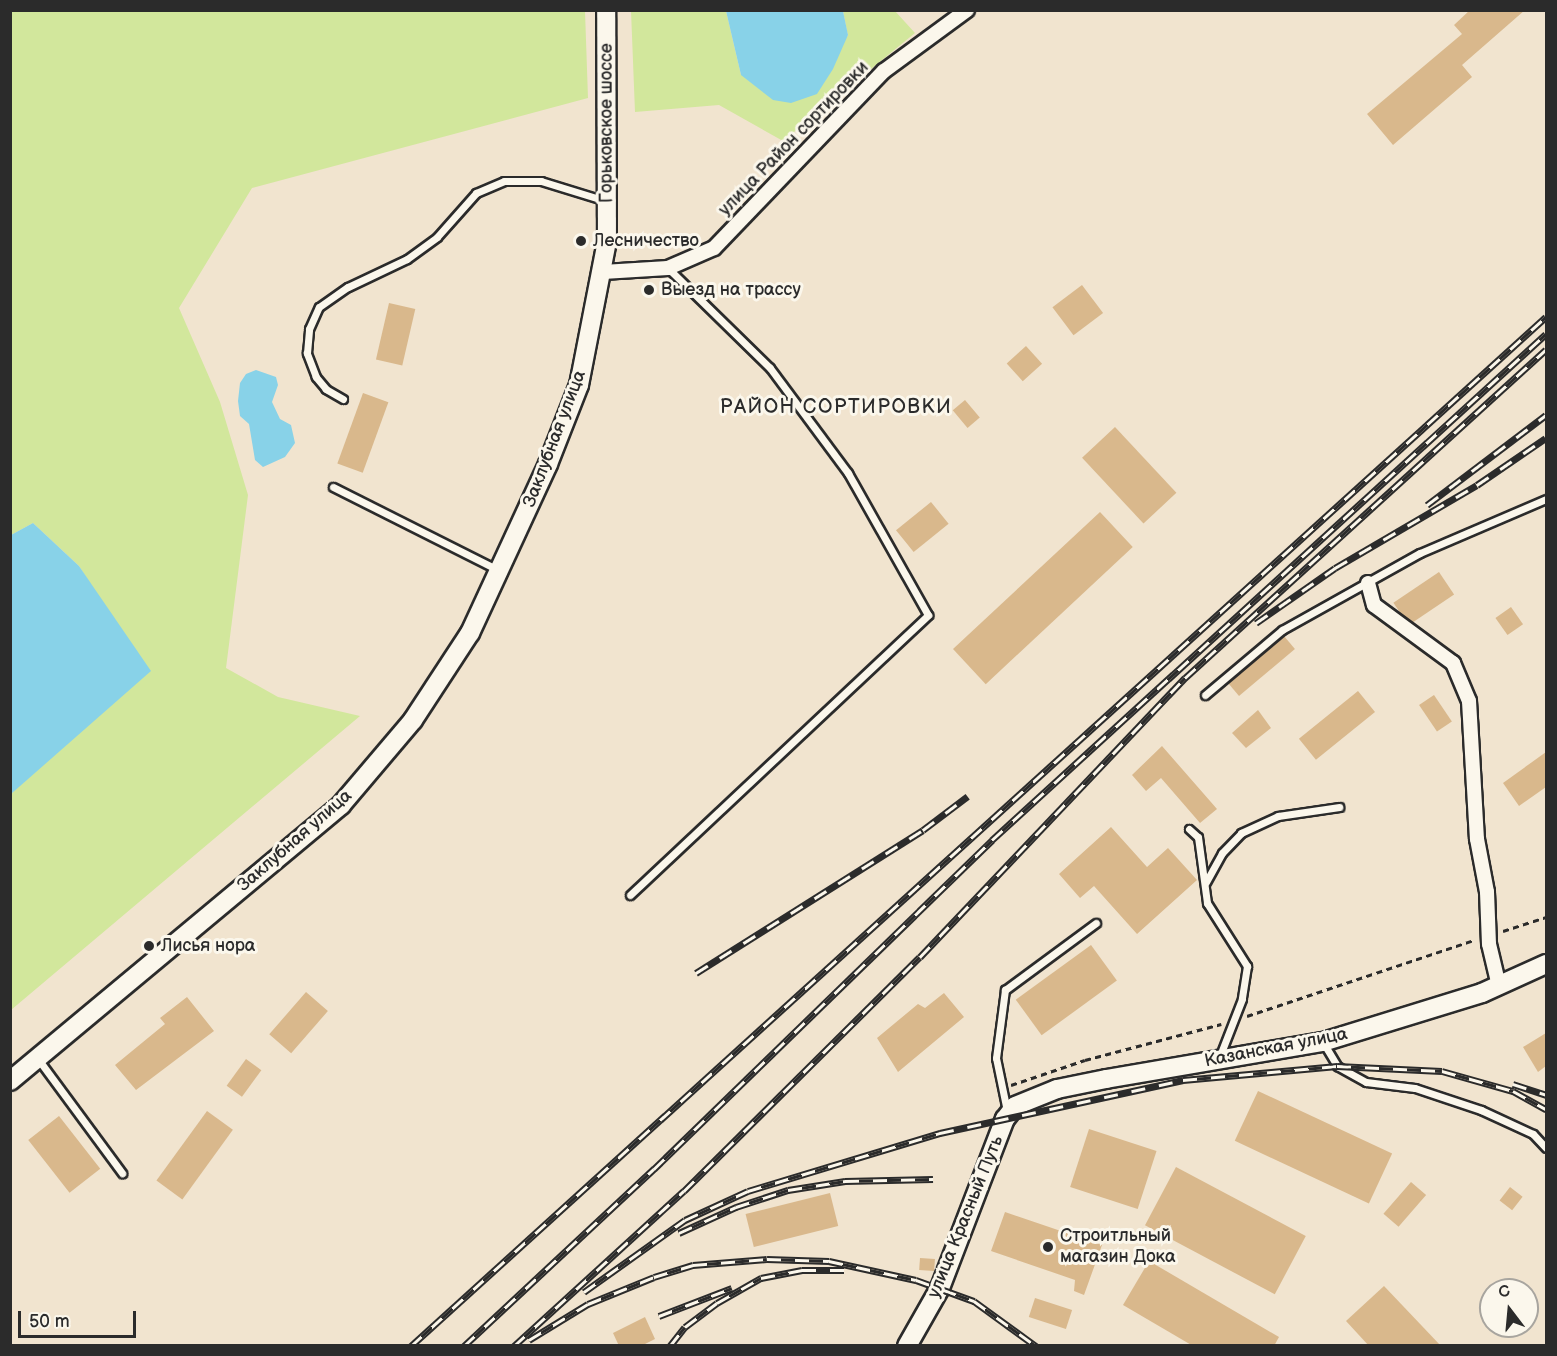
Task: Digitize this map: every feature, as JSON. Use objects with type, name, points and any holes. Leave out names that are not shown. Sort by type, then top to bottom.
[{"type":"main road","name":"Горьковское шоссе","points":[[603,272],[608,202],[606,10]]},
{"type":"main road","name":"Заклубная улица","points":[[10,1081],[341,805],[413,720],[470,633],[500,571],[579,385],[603,272]]},
{"type":"main road","name":"Казанская улица","points":[[1006,1116],[1016,1106],[1057,1089],[1323,1042],[1392,1023],[1499,986],[1546,964]]},
{"type":"main road","name":"улица Красный Путь","points":[[907,1346],[940,1288],[1006,1116]]},
{"type":"street","name":"улица Район сортировки","points":[[603,272],[668,268],[714,248],[884,71],[967,10]]},
{"type":"street","points":[[1368,583],[1374,605],[1453,663],[1469,701],[1477,839],[1487,892],[1489,935],[1499,986]]},
{"type":"lane","points":[[343,399],[326,389],[307,353],[309,329],[319,307],[348,287],[406,259],[437,237],[476,193],[504,181],[541,182],[608,202]]},
{"type":"lane","points":[[630,895],[928,615],[849,472],[770,368],[668,268]]},
{"type":"lane","points":[[333,487],[500,571]]},
{"type":"lane","points":[[1205,695],[1282,630],[1420,554],[1546,499]]},
{"type":"lane","points":[[1206,882],[1222,853],[1240,833],[1278,816],[1339,807]]},
{"type":"lane","points":[[1189,830],[1198,837],[1206,882],[1207,903],[1247,966],[1233,1020],[1218,1060]]},
{"type":"lane","points":[[1006,1116],[996,1058],[1005,990],[1096,923]]},
{"type":"lane","points":[[1323,1042],[1337,1066],[1366,1082],[1415,1088],[1481,1110],[1533,1134],[1546,1148]]},
{"type":"lane","points":[[38,1059],[122,1173]]},
{"type":"path","points":[[1001,1088],[1085,1060],[1233,1020],[1546,917]]},
{"type":"green space","points":[[11,11],[585,11],[588,98],[252,188],[179,308],[220,402],[248,495],[226,668],[278,697],[360,716],[11,1010],[11,794],[53,754],[101,601],[79,566],[33,523],[11,535]]},
{"type":"green space","points":[[631,11],[726,11],[741,75],[848,36],[843,11],[895,11],[915,33],[783,141],[719,105],[635,112]]},
{"type":"water","points":[[726,11],[843,11],[848,35],[833,69],[817,94],[791,103],[773,100],[741,75]]},
{"type":"water","points":[[256,370],[276,377],[278,385],[272,402],[280,419],[291,425],[295,443],[285,457],[263,467],[255,460],[249,424],[240,416],[238,401],[240,383],[246,374]]},
{"type":"water","points":[[33,523],[79,566],[151,671],[11,794],[11,535]]},
{"type":"building","points":[[1470,10],[1525,10],[1462,65],[1472,77],[1393,145],[1367,114],[1462,34],[1454,25]]},
{"type":"building","points":[[1082,285],[1103,313],[1074,335],[1052,307]]},
{"type":"building","points":[[389,303],[415,309],[402,366],[376,360]]},
{"type":"building","points":[[1026,346],[1042,364],[1023,381],[1007,363]]},
{"type":"building","points":[[363,393],[388,402],[363,473],[337,463]]},
{"type":"building","points":[[965,400],[980,418],[968,428],[953,410]]},
{"type":"building","points":[[1115,427],[1176,493],[1143,524],[1082,458]]},
{"type":"building","points":[[931,502],[949,524],[914,552],[896,530]]},
{"type":"building","points":[[1100,512],[1133,547],[986,684],[953,649]]},
{"type":"building","points":[[1439,572],[1454,594],[1409,625],[1393,603]]},
{"type":"building","points":[[1511,607],[1523,624],[1507,635],[1495,618]]},
{"type":"building","points":[[1284,636],[1295,649],[1239,696],[1228,683]]},
{"type":"building","points":[[1358,691],[1375,712],[1316,760],[1299,739]]},
{"type":"building","points":[[1434,695],[1452,722],[1437,732],[1419,705]]},
{"type":"building","points":[[1258,710],[1271,728],[1246,748],[1232,733]]},
{"type":"building","points":[[1162,746],[1217,809],[1200,823],[1161,778],[1146,791],[1132,775]]},
{"type":"building","points":[[1546,752],[1546,787],[1519,806],[1503,783]]},
{"type":"building","points":[[1111,827],[1147,867],[1168,848],[1197,880],[1137,934],[1094,886],[1080,898],[1059,874]]},
{"type":"building","points":[[1091,945],[1117,981],[1042,1035],[1016,1000]]},
{"type":"building","points":[[306,992],[328,1011],[291,1053],[269,1034]]},
{"type":"building","points":[[944,993],[964,1017],[898,1072],[877,1038],[918,1004],[925,1008]]},
{"type":"building","points":[[187,997],[214,1031],[136,1090],[115,1065],[165,1024],[160,1018]]},
{"type":"building","points":[[1546,1033],[1546,1066],[1538,1072],[1523,1047]]},
{"type":"building","points":[[246,1059],[261,1070],[242,1097],[227,1086]]},
{"type":"building","points":[[1258,1091],[1392,1154],[1369,1203],[1235,1141]]},
{"type":"building","points":[[207,1111],[233,1130],[182,1199],[156,1181]]},
{"type":"building","points":[[59,1116],[100,1169],[70,1193],[28,1140]]},
{"type":"building","points":[[1089,1129],[1157,1151],[1138,1209],[1070,1187]]},
{"type":"building","points":[[1176,1167],[1306,1236],[1275,1294],[1145,1225]]},
{"type":"building","points":[[1411,1182],[1426,1195],[1399,1227],[1383,1214]]},
{"type":"building","points":[[1510,1187],[1523,1197],[1512,1210],[1500,1200]]},
{"type":"building","points":[[830,1193],[838,1226],[754,1247],[746,1214]]},
{"type":"building","points":[[1005,1212],[1102,1245],[1084,1295],[1074,1291],[1075,1280],[991,1251]]},
{"type":"building","points":[[920,1258],[935,1259],[934,1271],[919,1270]]},
{"type":"building","points":[[1149,1261],[1279,1337],[1274,1346],[1193,1346],[1123,1305]]},
{"type":"building","points":[[1384,1286],[1441,1346],[1369,1346],[1346,1321]]},
{"type":"building","points":[[1035,1298],[1072,1310],[1066,1329],[1029,1317]]},
{"type":"building","points":[[645,1317],[655,1339],[641,1346],[619,1346],[613,1333]]},
{"type":"railway","points":[[411,1346],[1546,317]]},
{"type":"railway","points":[[464,1346],[654,1169],[992,840],[1546,334]]},
{"type":"railway","points":[[514,1346],[684,1191],[920,957],[1185,678],[1546,350]]},
{"type":"railway","points":[[1427,505],[1546,415]]},
{"type":"railway","points":[[1256,623],[1335,568],[1477,485],[1546,438]]},
{"type":"railway","points":[[696,973],[923,830],[968,796]]},
{"type":"railway","points":[[584,1292],[685,1220],[748,1191],[940,1133],[1183,1080],[1337,1066],[1442,1071],[1513,1091],[1546,1109]]},
{"type":"railway","points":[[1513,1084],[1546,1095]]},
{"type":"railway","points":[[679,1233],[736,1207],[788,1190],[845,1181],[933,1179]]},
{"type":"railway","points":[[529,1340],[588,1304],[654,1277],[693,1265],[767,1259],[829,1261],[916,1280],[974,1301],[1036,1346]]},
{"type":"railway","points":[[670,1346],[685,1327],[717,1303],[761,1278],[802,1270],[844,1270]]},
{"type":"railway","points":[[659,1316],[732,1288]]},
{"type":"place","name":"Лесничество","points":[[581,241]]},
{"type":"place","name":"Выезд на трассу","points":[[649,290]]},
{"type":"place","name":"Лисья нора","points":[[149,946]]},
{"type":"place","name":"Строитльный магазин Дока","points":[[1048,1247]]},
{"type":"district","name":"РАЙОН СОРТИРОВКИ","points":[[836,407]]}]
